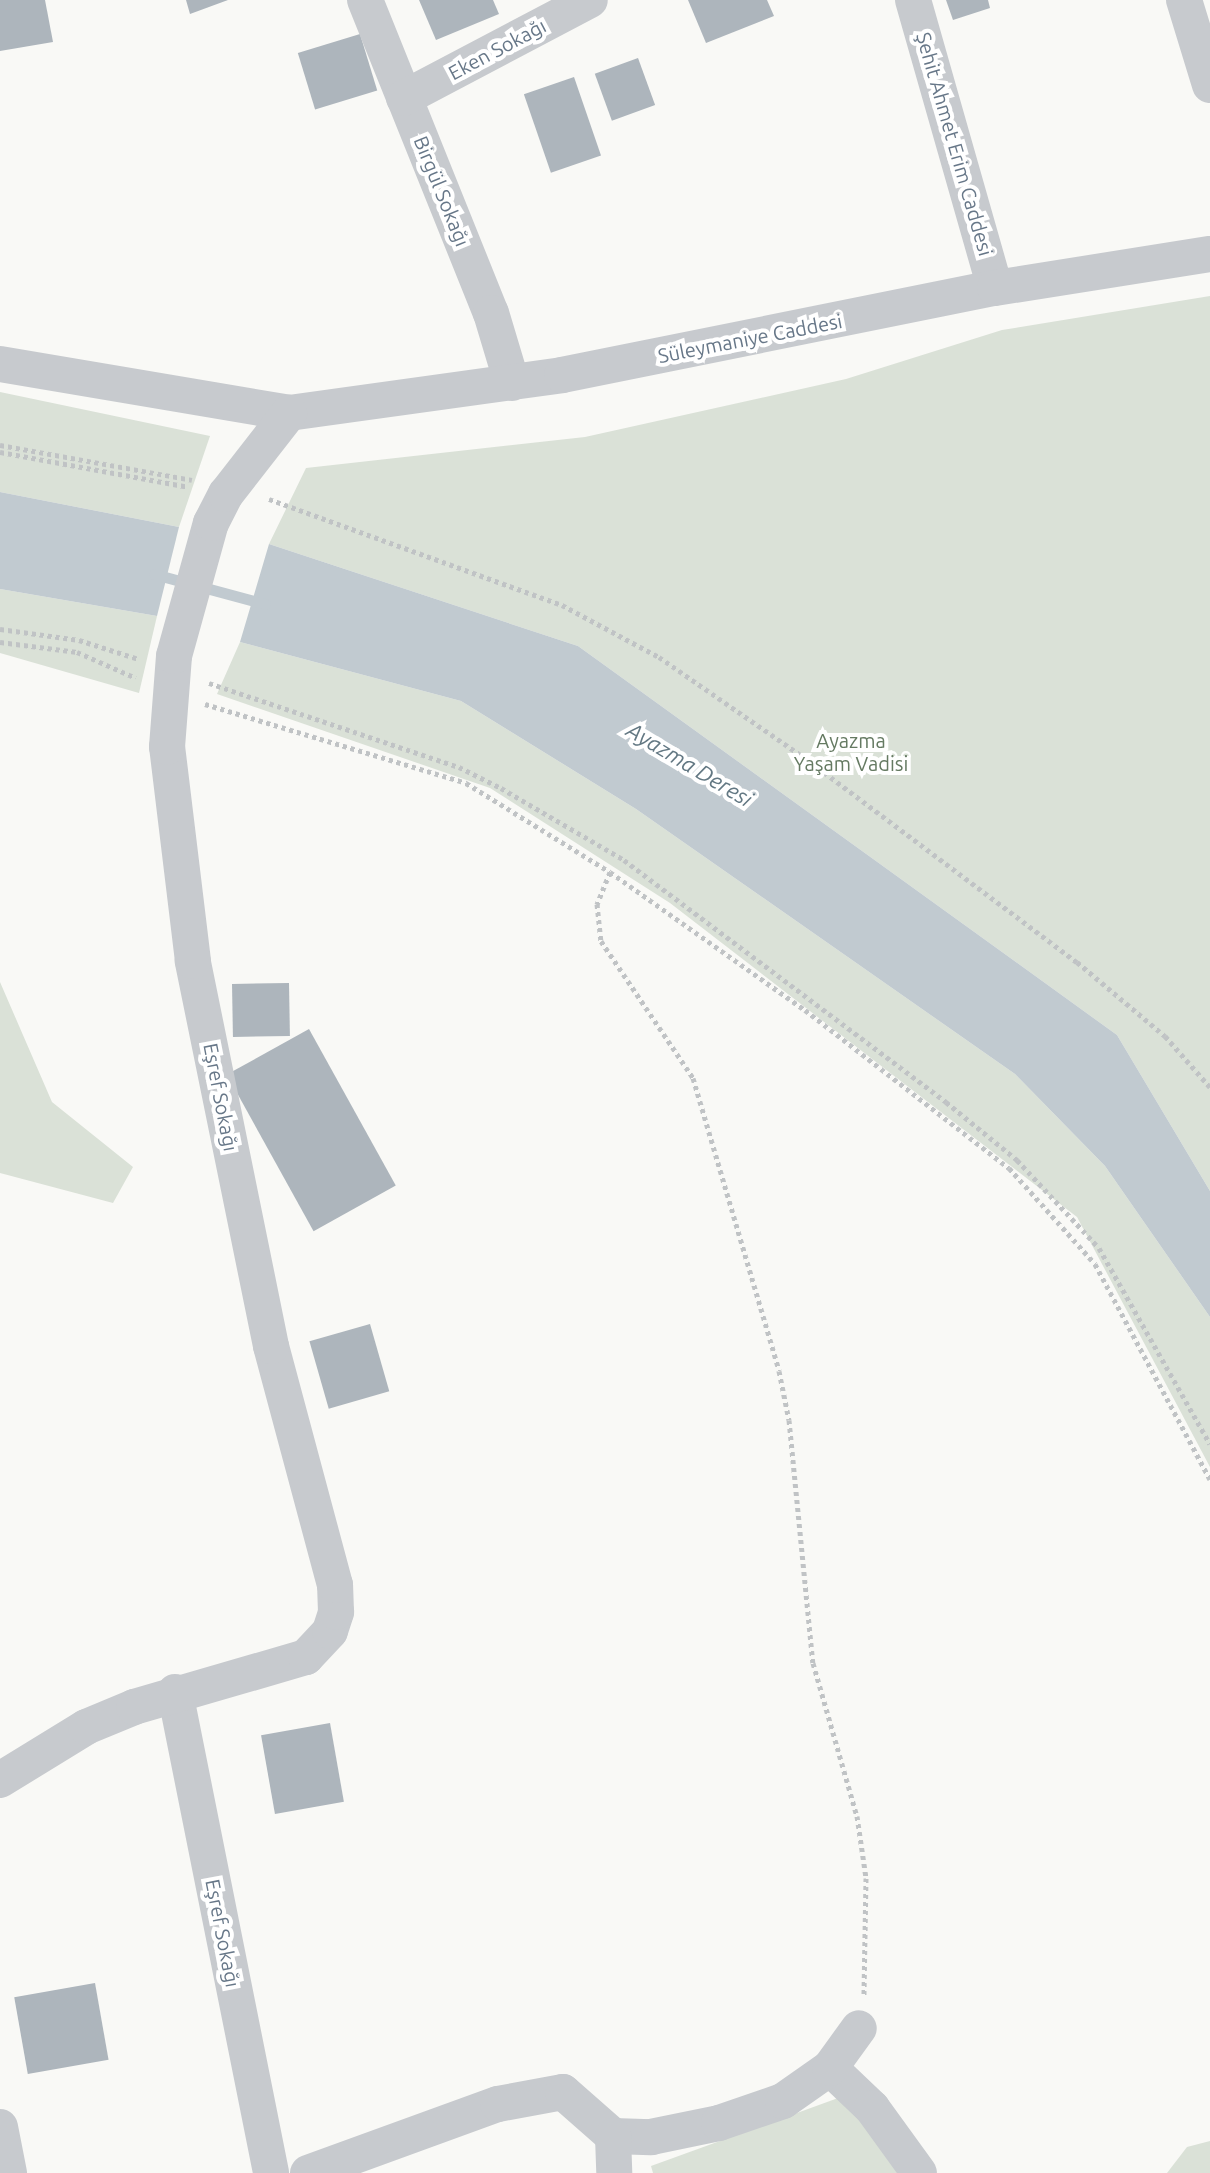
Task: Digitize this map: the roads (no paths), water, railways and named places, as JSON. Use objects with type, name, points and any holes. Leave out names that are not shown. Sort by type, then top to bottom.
[{"type":"street","name":"Birgül Sokağı","points":[[365,0],[491,313],[512,383]]},
{"type":"street","name":"Eken Sokağı","points":[[404,98],[590,0]]},
{"type":"street","name":"Şehit Ahmet Erim Caddesi","points":[[913,0],[995,288]]},
{"type":"street","points":[[1184,0],[1210,85]]},
{"type":"street","name":"Süleymaniye Caddesi","points":[[0,364],[289,413],[512,383],[995,288],[1210,254]]},
{"type":"street","name":"Eşref Sokağı","points":[[0,1780],[86,1727],[175,1692],[306,1657],[330,1631],[336,1612],[335,1585],[271,1346],[193,961],[169,799],[172,673],[222,502],[289,413]]},
{"type":"street","name":"Eşref Sokağı","points":[[175,1692],[271,2173]]},
{"type":"street","points":[[308,2173],[498,2104],[563,2092],[613,2136],[651,2137],[750,2114],[783,2101],[830,2068],[859,2028]]},
{"type":"street","points":[[830,2068],[872,2108],[919,2173]]},
{"type":"street","points":[[0,2127],[9,2173]]},
{"type":"street","points":[[613,2136],[614,2173]]},
{"type":"water","points":[[0,492],[179,527],[157,616],[0,589]]},
{"type":"water","points":[[269,544],[578,646],[1117,1035],[1210,1191],[1210,1317],[1105,1166],[1015,1074],[636,809],[461,701],[240,642]]},
{"type":"waterway","name":"Ayazma Deresi","points":[[154,574],[265,604]]},
{"type":"park label","name":"Ayazma Yaşam Vadisi","points":[[851,752]]}]
